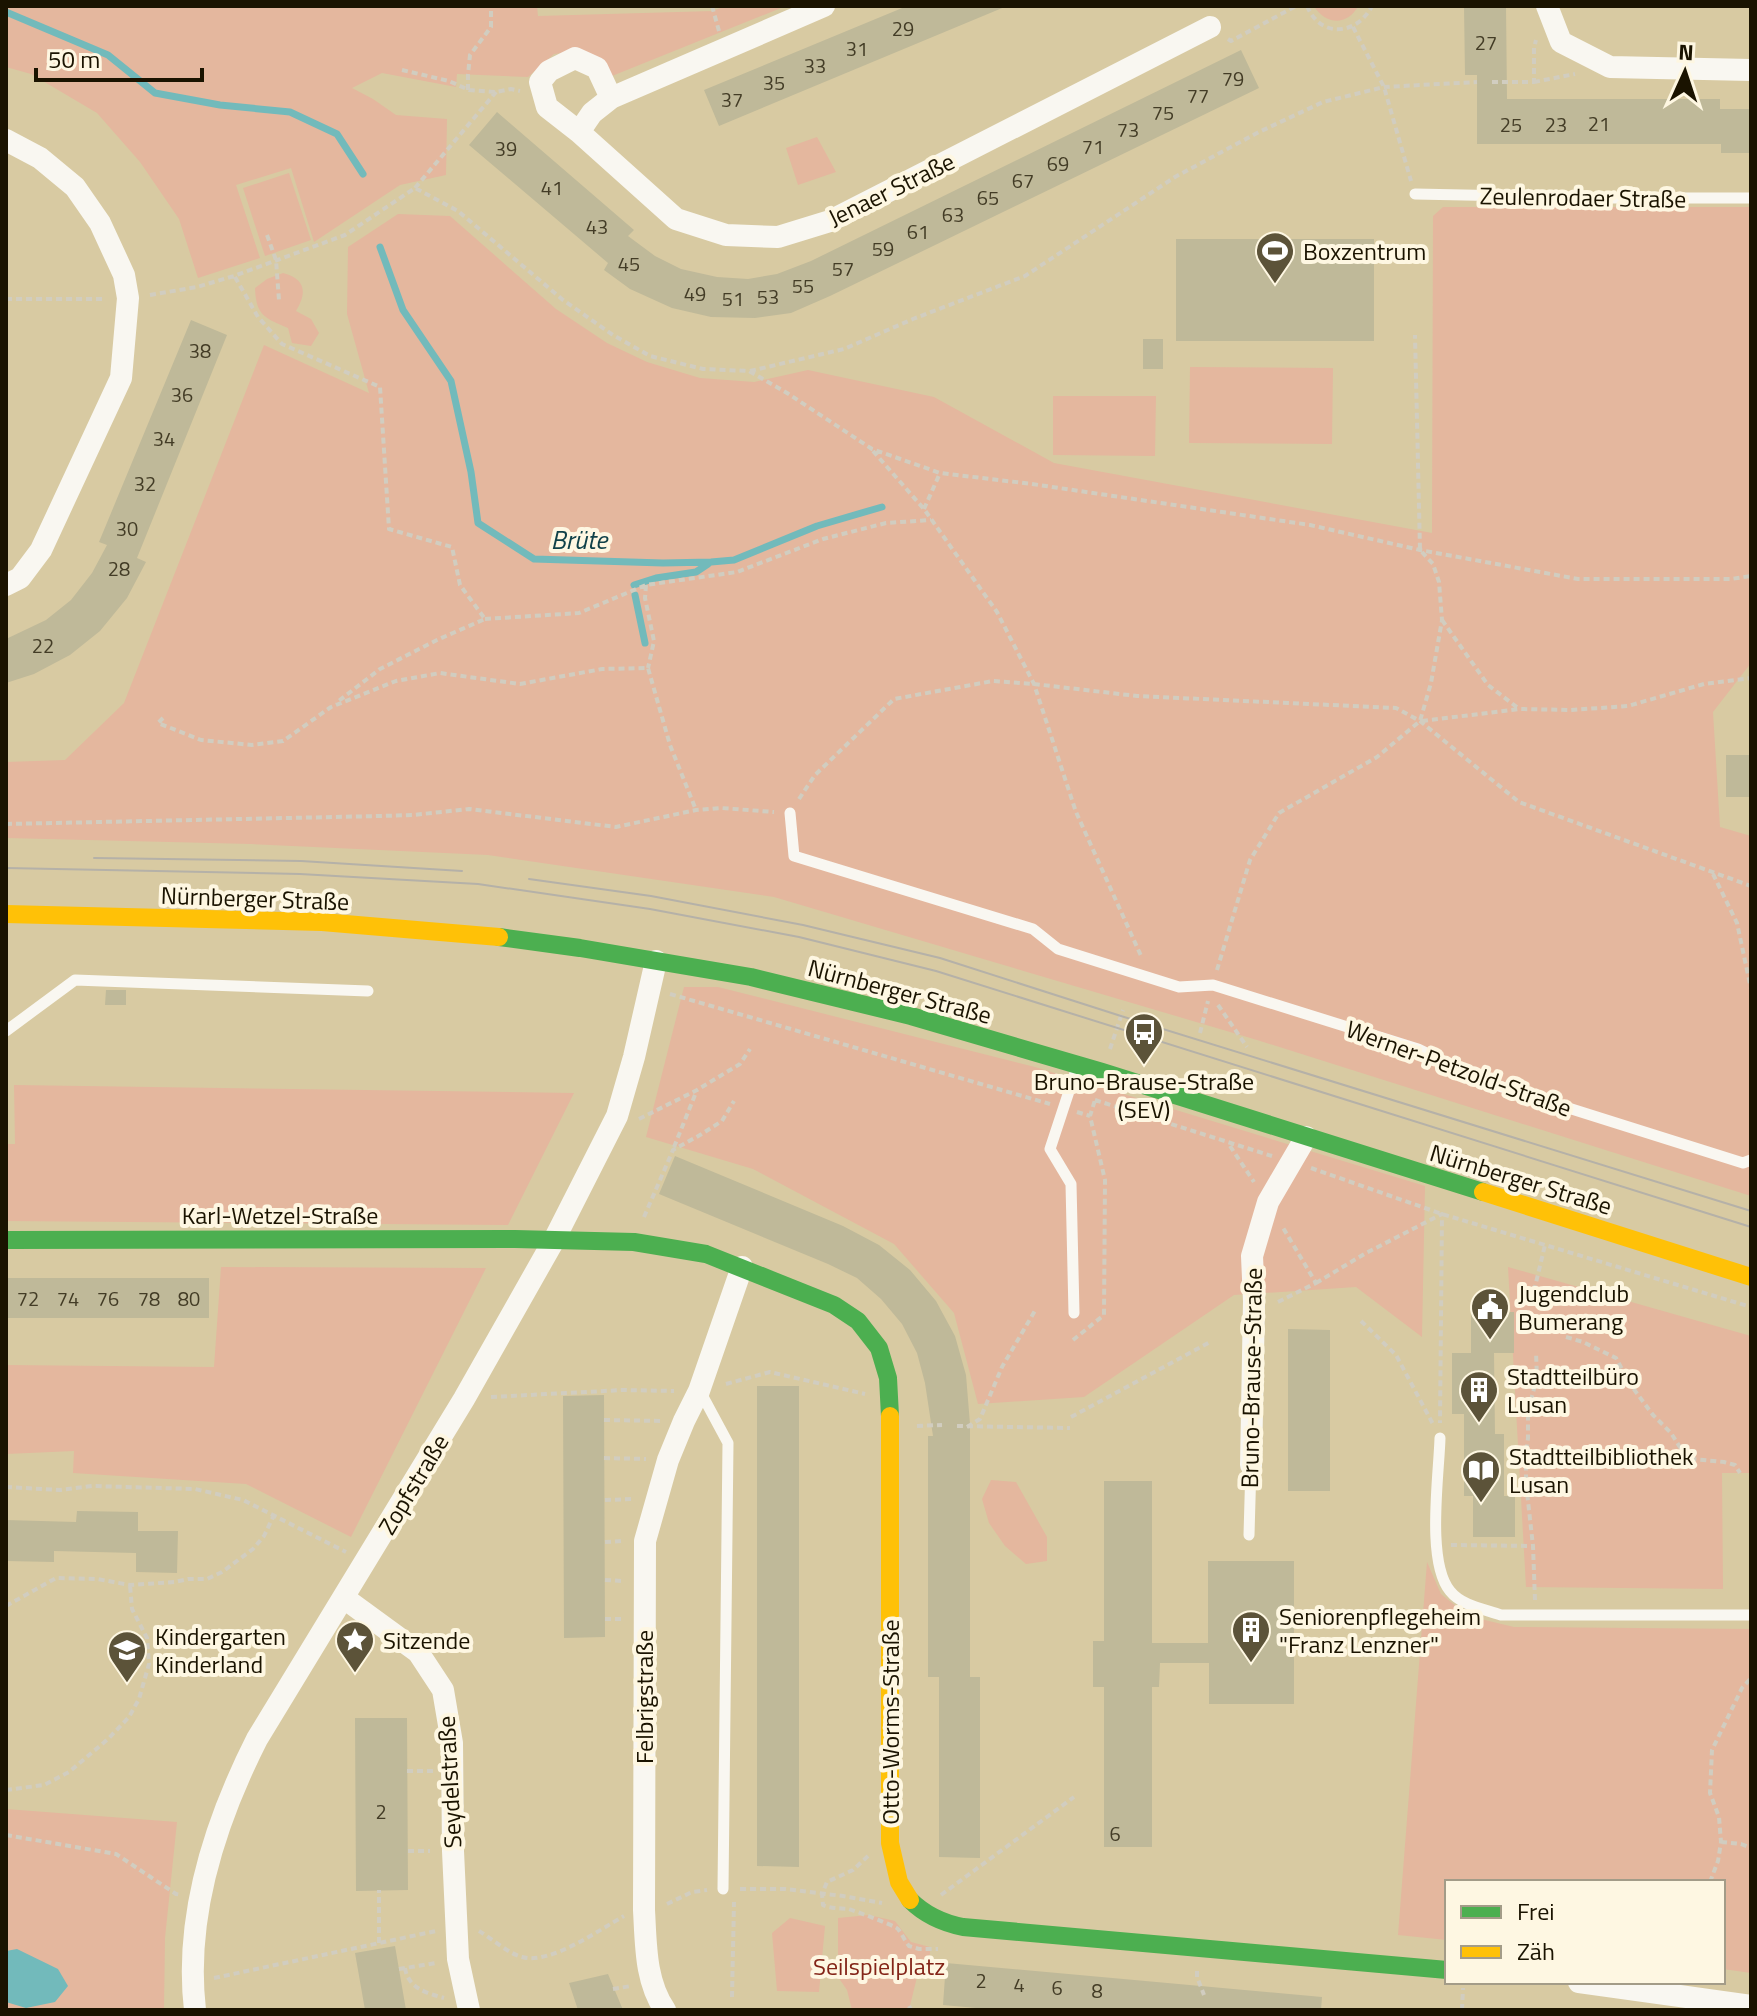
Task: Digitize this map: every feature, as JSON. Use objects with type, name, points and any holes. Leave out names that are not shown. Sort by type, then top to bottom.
[{"type":"street","points":[[579,132],[592,113],[611,98],[824,6]]},
{"type":"street","points":[[1547,6],[1561,42],[1610,67],[1751,70]]},
{"type":"street","name":"Jenaer Straße","points":[[547,107],[676,219],[726,235],[778,237],[830,221],[1210,27]]},
{"type":"street","points":[[547,107],[540,82],[549,71],[575,58],[597,68],[611,98]]},
{"type":"street","points":[[6,140],[40,158],[75,187],[100,223],[124,275],[128,298],[121,378],[41,550],[20,578],[6,585]]},
{"type":"street","name":"Nürnberger Straße","points":[[6,914],[322,922],[492,936],[751,977],[852,1001],[1078,1064],[1751,1277]]},
{"type":"street","name":"Zopfstraße","points":[[195,2010],[192,1983],[200,1900],[208,1860],[237,1779],[257,1739],[464,1399],[554,1240],[617,1116],[656,961]]},
{"type":"street","name":"Bruno-Brause-Straße","points":[[1251,1465],[1252,1256],[1268,1202],[1306,1137]]},
{"type":"street","name":"Karl-Wetzel-Straße","points":[[6,1240],[554,1240]]},
{"type":"street","name":"Otto-Worms-Straße","points":[[554,1240],[634,1242],[706,1254],[834,1305],[858,1321],[879,1348],[891,1399],[890,1843],[902,1890],[920,1910]]},
{"type":"street","name":"Felbrigstraße","points":[[665,2010],[654,1994],[648,1967],[644,1910],[645,1541],[668,1460],[699,1391],[742,1267]]},
{"type":"street","name":"Seydelstraße","points":[[344,1598],[418,1652],[443,1690],[452,1743],[458,1959],[467,2003]]},
{"type":"street","points":[[920,1910],[954,1926],[1445,1970]]},
{"type":"street","points":[[1593,1984],[1751,2006]]},
{"type":"lane","name":"Zeulenrodaer Straße","points":[[1415,194],[1751,198]]},
{"type":"lane","name":"Werner-Petzold-Straße","points":[[790,813],[794,856],[1033,929],[1058,949],[1179,987],[1211,989],[1418,1049],[1486,1082],[1743,1163],[1751,1160]]},
{"type":"lane","points":[[6,1031],[75,980],[368,991]]},
{"type":"lane","points":[[1074,1313],[1071,1184],[1050,1149],[1078,1064]]},
{"type":"lane","points":[[699,1391],[728,1443],[723,1889]]},
{"type":"lane","points":[[1440,1438],[1435,1545],[1440,1571],[1450,1591],[1466,1604],[1501,1615],[1751,1615]]},
{"type":"lane","name":"Bruno-Brause-Straße","points":[[1249,1535],[1251,1465]]},
{"type":"path","points":[[468,90],[470,55],[491,27],[491,6]]},
{"type":"path","points":[[1210,27],[1231,41],[1296,6]]},
{"type":"path","points":[[1307,6],[1312,16],[1326,27],[1337,30],[1353,27],[1365,18],[1372,6]]},
{"type":"path","points":[[1353,27],[1384,87],[1415,194]]},
{"type":"path","points":[[1492,82],[1534,82],[1534,48]]},
{"type":"path","points":[[402,70],[449,81],[468,90],[496,92],[511,89],[527,93],[547,107]]},
{"type":"path","points":[[415,188],[458,211],[563,300],[650,356],[703,369],[749,371],[844,349],[1025,276],[1175,177],[1323,102],[1384,87],[1477,82]]},
{"type":"path","points":[[6,299],[128,298],[197,287],[345,235],[415,188],[496,92]]},
{"type":"path","points":[[267,235],[276,260],[279,300]]},
{"type":"path","points":[[234,276],[258,317],[282,344],[380,387],[389,529],[452,547],[460,585],[485,619]]},
{"type":"path","points":[[1415,335],[1420,550],[1433,564],[1439,582],[1442,620],[1431,683],[1420,721]]},
{"type":"path","points":[[749,371],[872,449],[940,473],[1310,525],[1420,550],[1578,579],[1731,579],[1751,576]]},
{"type":"path","points":[[872,449],[924,509],[997,612],[1034,684],[1076,812],[1151,978]]},
{"type":"path","points":[[924,509],[940,473]]},
{"type":"path","points":[[163,718],[158,723],[201,740],[252,745],[283,741],[380,669],[485,619],[579,613],[646,585],[737,572],[823,539],[886,523],[931,520]]},
{"type":"path","points":[[646,585],[645,598],[654,641],[648,668],[670,745],[696,810]]},
{"type":"path","points":[[1442,620],[1488,685],[1520,709]]},
{"type":"path","points":[[331,707],[396,681],[440,673],[520,684],[602,669],[648,668]]},
{"type":"path","points":[[1247,1047],[1211,989],[1250,860],[1279,813],[1377,757],[1420,721],[1520,709],[1571,710],[1628,706],[1704,684],[1751,678]]},
{"type":"path","points":[[6,824],[413,815],[469,809],[616,827],[696,810],[721,808],[790,813],[815,775],[894,699],[993,681],[1137,696],[1396,708],[1420,721],[1519,802],[1751,886]]},
{"type":"path","points":[[1712,872],[1737,923],[1751,989]]},
{"type":"path","points":[[651,988],[1090,1116]]},
{"type":"path","points":[[1200,1033],[1207,1003]]},
{"type":"path","points":[[1102,1072],[1123,1010]]},
{"type":"path","points":[[617,1116],[639,1119],[697,1090],[740,1064],[750,1049]]},
{"type":"path","points":[[634,1242],[697,1090]]},
{"type":"path","points":[[1073,1340],[1104,1315],[1105,1180],[1090,1116],[1095,1100],[1442,1214],[1751,1307]]},
{"type":"path","points":[[673,1150],[722,1121],[734,1101]]},
{"type":"path","points":[[1316,1283],[1442,1214]]},
{"type":"path","points":[[1440,1438],[1442,1214]]},
{"type":"path","points":[[1534,1291],[1545,1245]]},
{"type":"path","points":[[967,1427],[980,1419],[1002,1367],[1036,1309]]},
{"type":"path","points":[[1361,1321],[1396,1355],[1440,1438]]},
{"type":"path","points":[[1566,1337],[1616,1358],[1630,1384],[1683,1452],[1693,1459],[1735,1465],[1740,1473]]},
{"type":"path","points":[[1071,1417],[1210,1342]]},
{"type":"path","points":[[1536,1352],[1537,1378],[1528,1411],[1526,1455],[1536,1614]]},
{"type":"path","points":[[464,1399],[623,1390],[699,1391],[770,1372],[891,1399]]},
{"type":"path","points":[[604,1420],[684,1421]]},
{"type":"path","points":[[957,1426],[1070,1428]]},
{"type":"path","points":[[604,1458],[668,1460]]},
{"type":"path","points":[[6,1487],[60,1490],[92,1486],[195,1489],[243,1500],[366,1562]]},
{"type":"path","points":[[605,1500],[656,1499]]},
{"type":"path","points":[[6,1606],[56,1578],[97,1579],[130,1585],[207,1579],[253,1549],[264,1536],[274,1515]]},
{"type":"path","points":[[1454,1545],[1533,1546]]},
{"type":"path","points":[[6,1790],[44,1785],[69,1772],[129,1717],[139,1699],[149,1664],[147,1638],[132,1609],[130,1585]]},
{"type":"path","points":[[1711,1880],[1721,1842],[1719,1817],[1710,1793],[1712,1750],[1742,1688],[1751,1678]]},
{"type":"path","points":[[407,1771],[426,1771]]},
{"type":"path","points":[[920,1910],[1074,1797]]},
{"type":"path","points":[[6,1835],[116,1854],[176,1894],[200,1900]]},
{"type":"path","points":[[1721,1842],[1751,1848]]},
{"type":"path","points":[[890,1843],[874,1850],[853,1870],[827,1882],[822,1894],[823,1905],[851,1910],[891,1924],[898,1928],[909,1946],[919,1949],[938,1949],[948,1944],[954,1926]]},
{"type":"path","points":[[408,1851],[425,1851]]},
{"type":"path","points":[[723,1889],[785,1889],[843,1896]]},
{"type":"path","points":[[732,1997],[734,1899],[739,1889]]},
{"type":"path","points":[[379,1890],[379,1943]]},
{"type":"path","points":[[675,1899],[703,1891]]},
{"type":"path","points":[[192,1983],[456,1927],[472,1926],[519,1957],[536,1959],[553,1955],[626,1915],[644,1910]]},
{"type":"path","points":[[458,1959],[402,1968],[413,1985],[432,1995],[467,2003]]},
{"type":"path","points":[[1197,1977],[1204,1995]]},
{"type":"path","points":[[1462,2010],[1463,1984]]},
{"type":"green space","points":[[6,6],[537,6],[538,16],[713,11],[725,6],[786,6],[612,76],[576,51],[554,54],[528,77],[457,74],[456,87],[382,73],[352,88],[396,115],[447,119],[446,175],[400,185],[314,242],[291,168],[236,185],[260,258],[198,278],[179,219],[140,162],[97,113],[31,74],[6,67]]},
{"type":"green space","points":[[1314,6],[1358,6],[1354,13],[1336,21],[1324,17]]},
{"type":"green space","points":[[817,137],[836,172],[798,185],[786,148]]},
{"type":"green space","points":[[289,173],[311,240],[265,256],[243,188]]},
{"type":"green space","points":[[1443,207],[1751,207],[1751,663],[1713,712],[1720,827],[1751,836],[1751,1196],[1257,1040],[774,897],[488,855],[251,844],[6,838],[6,762],[65,760],[124,703],[264,345],[369,393],[347,314],[348,247],[398,214],[450,216],[556,309],[607,343],[647,362],[700,378],[754,382],[808,370],[934,397],[1054,463],[1432,533],[1433,216]]},
{"type":"green space","points":[[283,273],[296,279],[302,288],[302,298],[296,311],[311,319],[319,333],[311,346],[292,343],[288,328],[263,315],[257,305],[255,288]]},
{"type":"green space","points":[[1190,367],[1333,368],[1332,444],[1189,443]]},
{"type":"green space","points":[[1053,396],[1156,396],[1155,456],[1053,455]]},
{"type":"green space","points":[[684,987],[718,987],[1035,1067],[1425,1186],[1422,1337],[1356,1287],[1234,1295],[1084,1397],[978,1404],[954,1313],[894,1244],[753,1169],[646,1137]]},
{"type":"green space","points":[[14,1085],[574,1093],[508,1225],[6,1221],[6,1144],[15,1144]]},
{"type":"green space","points":[[221,1267],[486,1268],[351,1537],[246,1484],[73,1473],[74,1451],[6,1454],[6,1365],[214,1367]]},
{"type":"green space","points":[[1508,1267],[1751,1336],[1751,1473],[1722,1473],[1723,1589],[1526,1587]]},
{"type":"green space","points":[[991,1480],[1016,1482],[1047,1537],[1047,1561],[1026,1564],[1005,1546],[989,1523],[982,1499]]},
{"type":"green space","points":[[1427,1562],[1441,1594],[1468,1616],[1514,1627],[1751,1629],[1751,1973],[1725,1969],[1725,1880],[1445,1880],[1445,1940],[1398,1935]]},
{"type":"green space","points":[[6,1809],[177,1822],[165,1938],[164,2010],[6,2010]]},
{"type":"green space","name":"Seilspielplatz","points":[[869,1915],[895,1921],[911,1942],[930,1947],[930,1954],[917,1977],[909,2010],[852,2010],[847,1990],[838,1977],[838,1918]]},
{"type":"green space","points":[[790,1918],[825,1926],[819,1992],[777,1991],[772,1933]]},
{"type":"water","points":[[17,1949],[58,1969],[68,1986],[55,2002],[26,2008],[6,2002],[6,1951]]},
{"type":"building","points":[[907,6],[1007,6],[719,126],[704,90]]},
{"type":"building","points":[[1464,6],[1506,6],[1507,99],[1720,99],[1720,109],[1751,109],[1751,153],[1721,153],[1721,144],[1477,144],[1477,75],[1465,75]]},
{"type":"building","points":[[1241,50],[1259,88],[830,296],[791,313],[755,318],[711,317],[672,308],[630,289],[604,270],[608,263],[469,145],[497,112],[634,230],[628,236],[655,256],[681,269],[717,277],[748,279],[777,274],[811,261]]},
{"type":"building","name":"Boxzentrum","points":[[1176,239],[1374,239],[1374,341],[1176,341]]},
{"type":"building","points":[[191,320],[227,335],[137,558],[146,562],[127,598],[100,631],[70,655],[34,674],[6,683],[6,639],[46,620],[71,600],[92,573],[107,545],[99,542]]},
{"type":"building","points":[[1143,339],[1163,339],[1163,369],[1143,369]]},
{"type":"building","points":[[1726,755],[1751,755],[1751,797],[1726,797]]},
{"type":"building","points":[[106,990],[126,990],[126,1005],[105,1005]]},
{"type":"building","points":[[675,1156],[843,1226],[879,1245],[910,1270],[936,1301],[955,1336],[966,1375],[970,1424],[970,1677],[980,1677],[980,1858],[939,1857],[939,1677],[928,1677],[928,1436],[933,1436],[917,1353],[902,1324],[881,1299],[857,1278],[659,1194]]},
{"type":"building","points":[[6,1278],[209,1278],[209,1318],[6,1318]]},
{"type":"building","name":"Stadtteilbüro Lusan","points":[[1471,1312],[1514,1312],[1514,1353],[1494,1353],[1495,1434],[1504,1434],[1504,1496],[1515,1496],[1515,1537],[1473,1537],[1473,1496],[1464,1496],[1464,1414],[1452,1414],[1452,1353],[1471,1353]]},
{"type":"building","points":[[1288,1329],[1330,1330],[1330,1491],[1288,1491]]},
{"type":"building","points":[[757,1386],[799,1386],[799,1867],[757,1866]]},
{"type":"building","points":[[604,1395],[605,1637],[564,1638],[563,1396]]},
{"type":"building","name":"Seniorenpflegeheim \"Franz Lenzner\"","points":[[1104,1481],[1152,1481],[1152,1643],[1208,1643],[1208,1561],[1294,1561],[1294,1704],[1209,1704],[1209,1663],[1160,1663],[1159,1687],[1152,1687],[1152,1847],[1104,1847],[1104,1687],[1093,1687],[1093,1641],[1104,1641]]},
{"type":"building","points":[[77,1511],[138,1512],[138,1531],[178,1531],[177,1573],[136,1572],[136,1553],[54,1551],[54,1562],[6,1561],[6,1520],[76,1522]]},
{"type":"building","points":[[355,1718],[407,1718],[408,1890],[356,1891]]},
{"type":"building","points":[[395,1946],[406,2010],[365,2010],[355,1953]]},
{"type":"building","points":[[946,1963],[1322,1997],[1321,2010],[998,2010],[943,2005]]},
{"type":"building","points":[[608,1974],[623,2010],[578,2010],[569,1983]]},
{"type":"waterway","name":"Brüte","points":[[6,12],[108,55],[155,93],[220,105],[290,112],[337,134],[363,174]]},
{"type":"waterway","name":"Brüte","points":[[380,247],[403,310],[451,381],[471,472],[478,523],[534,559],[663,563],[734,560],[817,526],[882,507]]},
{"type":"waterway","points":[[634,585],[696,572],[708,564]]},
{"type":"waterway","points":[[635,595],[645,643]]},
{"type":"tram line","points":[[94,858],[301,861],[462,871]]},
{"type":"tram line","points":[[6,868],[300,874],[478,884],[650,909],[799,937],[936,971],[1751,1227]]},
{"type":"tram line","points":[[529,879],[651,896],[803,925],[940,958],[1751,1211]]},
{"type":"traffic: fast","points":[[499,937],[751,977],[911,1016],[1102,1072],[1483,1192]]},
{"type":"traffic: fast","points":[[6,1240],[515,1239],[634,1242],[706,1254],[834,1305],[858,1321],[879,1348],[888,1378],[890,1416]]},
{"type":"traffic: fast","points":[[910,1900],[935,1918],[963,1927],[1445,1970]]},
{"type":"traffic: slow","points":[[6,914],[322,922],[499,937]]},
{"type":"traffic: slow","points":[[1483,1192],[1751,1277]]},
{"type":"traffic: slow","points":[[890,1416],[890,1843],[899,1882],[910,1900]]},
{"type":"place","name":"Boxzentrum","points":[[1275,285]]},
{"type":"place","name":"Bruno-Brause-Straße (SEV)","points":[[1144,1066]]},
{"type":"place","name":"Jugendclub Bumerang","points":[[1490,1341]]},
{"type":"place","name":"Stadtteilbüro Lusan","points":[[1479,1424]]},
{"type":"place","name":"Stadtteilbibliothek Lusan","points":[[1481,1504]]},
{"type":"place","name":"Seniorenpflegeheim \"Franz Lenzner\"","points":[[1251,1664]]},
{"type":"place","name":"Sitzende","points":[[355,1674]]},
{"type":"place","name":"Kindergarten Kinderland","points":[[127,1684]]}]
